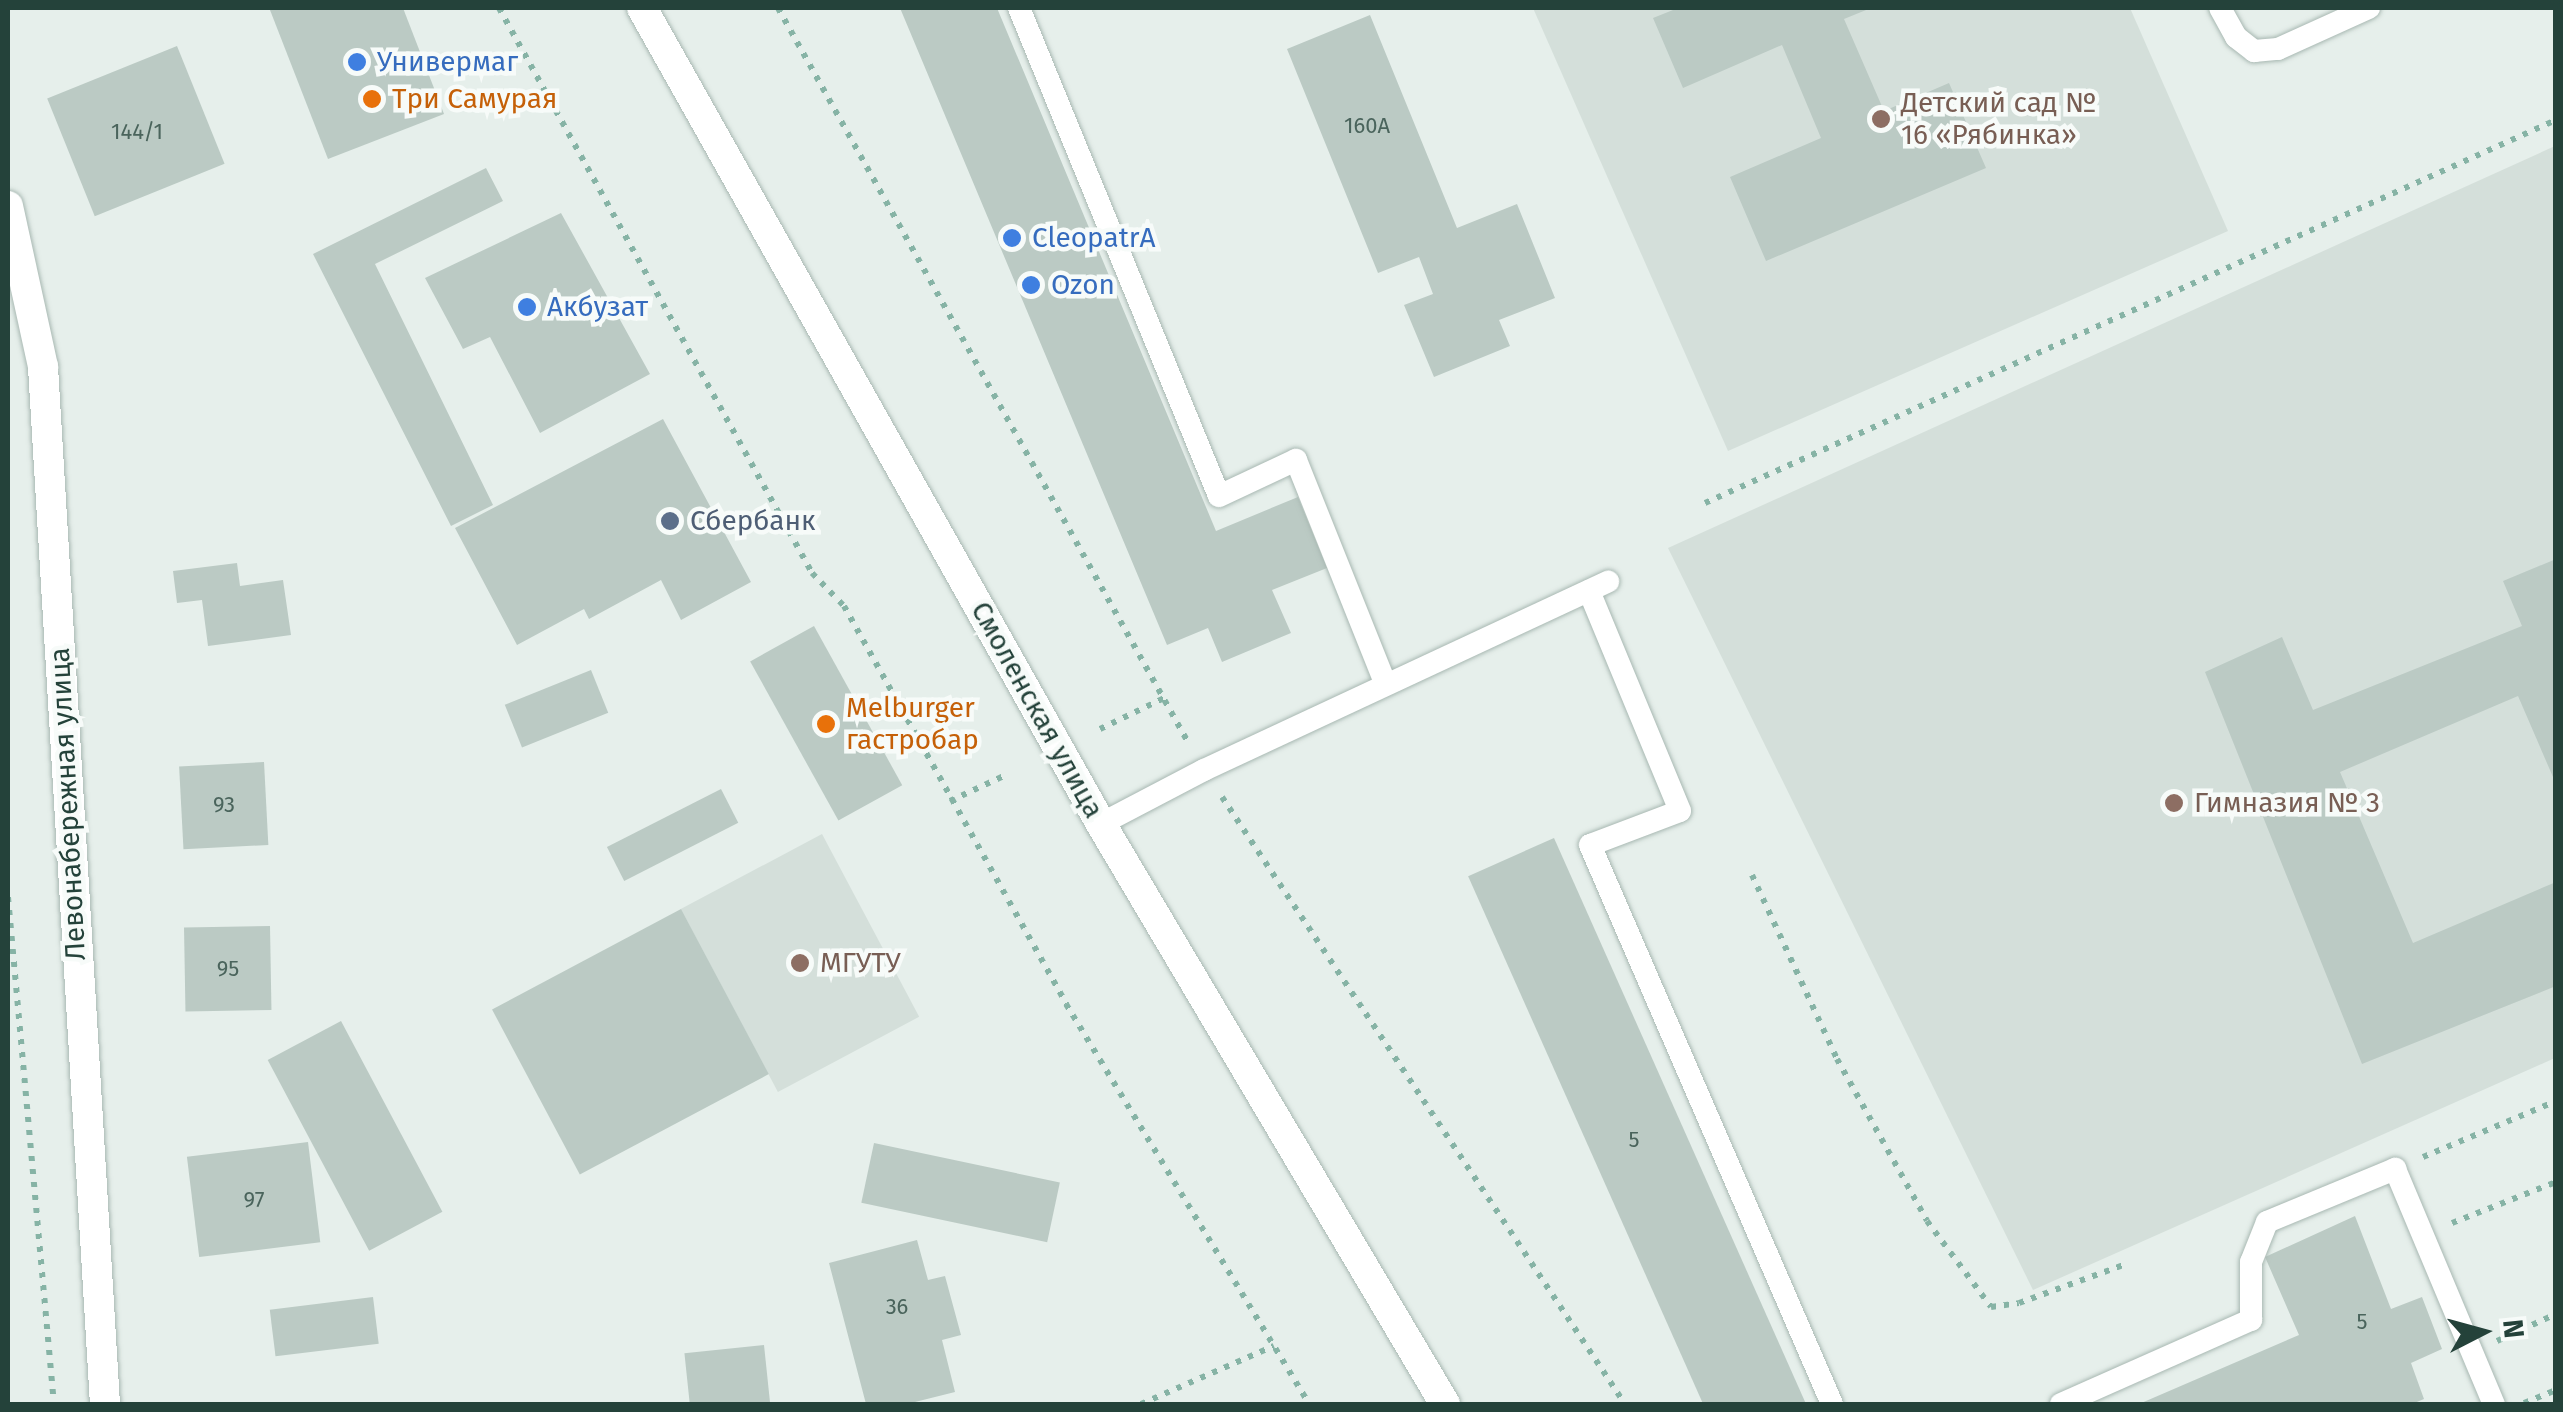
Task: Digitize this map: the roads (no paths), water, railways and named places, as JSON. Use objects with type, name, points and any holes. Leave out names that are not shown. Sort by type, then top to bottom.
[{"type":"main road","name":"Смоленская улица","points":[[642,8],[1101,824],[1445,1404]]},
{"type":"main road","name":"Левонабережная улица","points":[[8,206],[43,368],[105,1404]]},
{"type":"lane","points":[[1019,8],[1219,496],[1296,460],[1385,683]]},
{"type":"lane","points":[[2220,8],[2236,37],[2254,50],[2278,49],[2369,8]]},
{"type":"lane","points":[[1101,824],[1385,683],[1599,586],[1680,810],[1590,845],[1832,1404]]},
{"type":"lane","points":[[2061,1404],[2251,1320],[2251,1262],[2266,1222],[2395,1169],[2494,1404]]},
{"type":"place","name":"Универмаг","points":[[357,62]]},
{"type":"place","name":"Три Самурая","points":[[372,99]]},
{"type":"place","name":"Детский сад № 16 «Рябинка»","points":[[1881,119]]},
{"type":"place","name":"CleopatrA","points":[[1012,238]]},
{"type":"place","name":"Ozon","points":[[1031,285]]},
{"type":"place","name":"Акбузат","points":[[527,307]]},
{"type":"place","name":"Сбербанк","points":[[670,521]]},
{"type":"place","name":"Melburger гастробар","points":[[826,724]]},
{"type":"place","name":"Гимназия № 3","points":[[2174,803]]},
{"type":"place","name":"МГУТУ","points":[[800,963]]}]
